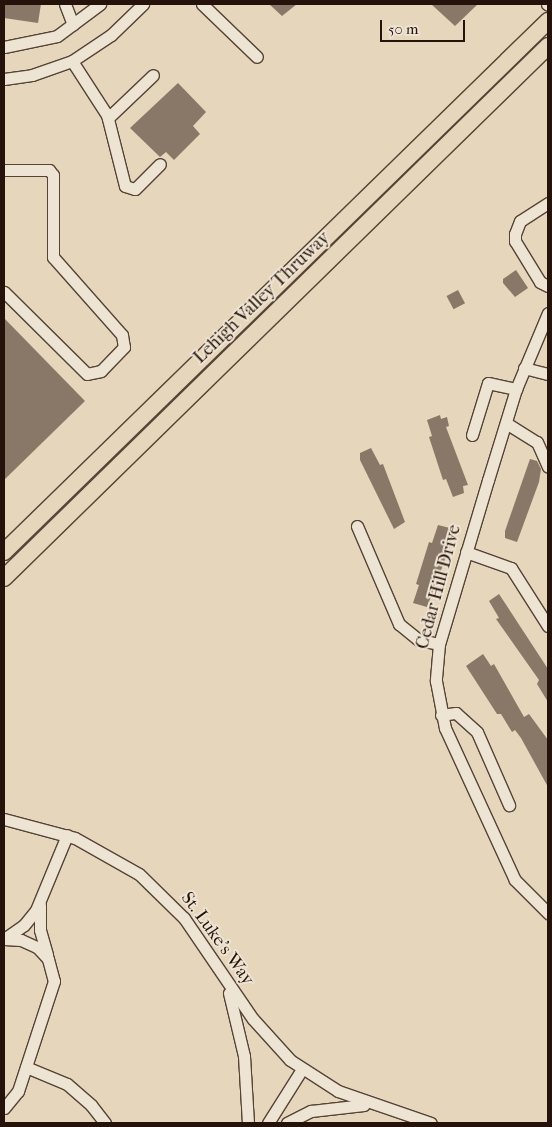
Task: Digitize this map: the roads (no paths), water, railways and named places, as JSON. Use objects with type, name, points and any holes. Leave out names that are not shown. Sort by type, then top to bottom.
[{"type":"highway","name":"Lehigh Valley Thruway","points":[[4,552],[548,21]]},
{"type":"highway","name":"Lehigh Valley Thruway","points":[[4,578],[546,48]]},
{"type":"street","points":[[65,4],[73,25]]},
{"type":"street","points":[[4,47],[57,36],[100,4]]},
{"type":"street","points":[[4,79],[41,73],[72,61],[111,35],[143,4]]},
{"type":"street","points":[[202,4],[257,57]]},
{"type":"street","points":[[72,61],[108,118],[125,186],[135,190],[160,164]]},
{"type":"street","points":[[108,118],[153,75]]},
{"type":"street","points":[[4,170],[49,170],[53,175],[53,257],[122,335],[124,348],[101,371],[88,374],[4,292]]},
{"type":"street","points":[[548,203],[520,221],[515,234],[515,241],[540,282],[548,286]]},
{"type":"street","name":"Cedar Hill Drive","points":[[548,313],[516,389],[466,552],[439,644],[436,682],[442,715],[515,880],[548,913]]},
{"type":"street","points":[[524,368],[548,374]]},
{"type":"street","points":[[472,435],[488,383],[516,389]]},
{"type":"street","points":[[506,423],[537,442],[548,467]]},
{"type":"street","points":[[356,526],[399,624],[419,640],[439,644]]},
{"type":"street","points":[[466,552],[511,568],[548,626]]},
{"type":"street","points":[[442,715],[456,713],[477,732],[508,805]]},
{"type":"street","name":"St. Luke's Way","points":[[4,820],[67,835],[106,852],[149,882],[180,913],[213,957],[257,1025],[302,1069],[338,1091],[431,1123]]},
{"type":"street","points":[[4,939],[24,925],[40,903],[67,835]]},
{"type":"street","points":[[4,1108],[16,1095],[53,987],[49,962],[40,930],[40,903]]},
{"type":"street","points":[[4,939],[32,944],[49,962]]},
{"type":"street","points":[[213,957],[238,1020],[245,1064],[248,1123]]},
{"type":"street","points":[[26,1067],[67,1084],[87,1102],[104,1123]]},
{"type":"street","points":[[268,1123],[302,1069]]},
{"type":"street","points":[[287,1123],[306,1112],[334,1106],[386,1108]]}]
